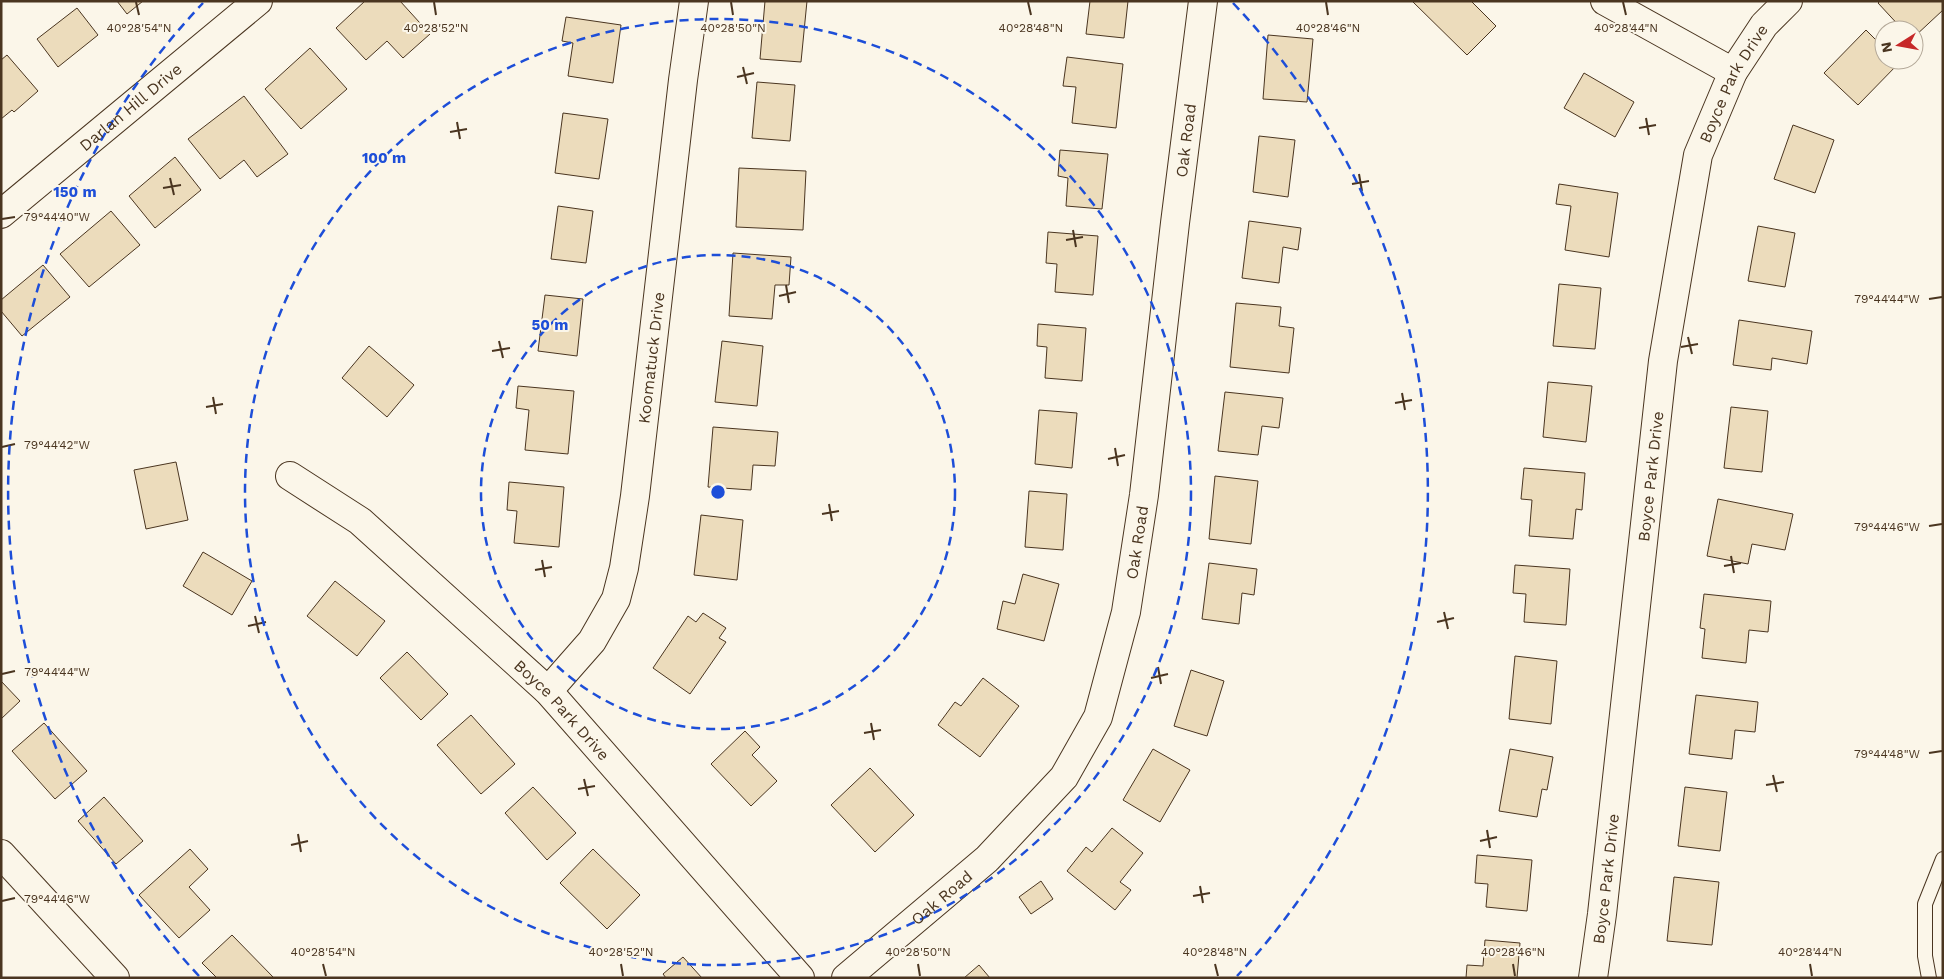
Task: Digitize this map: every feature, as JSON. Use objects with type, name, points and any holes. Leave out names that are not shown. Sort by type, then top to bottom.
[{"type":"street","name":"Darlan Hill Drive","points":[[1,214],[258,1]]},
{"type":"street","name":"Koomatuck Drive","points":[[548,691],[592,641],[616,599],[624,568],[635,496],[683,80],[694,1]]},
{"type":"street","name":"Oak Road","points":[[846,978],[986,859],[1064,777],[1098,717],[1126,612],[1144,495],[1203,1]]},
{"type":"street","points":[[1605,1],[1733,72]]},
{"type":"street","name":"Boyce Park Drive","points":[[1593,978],[1663,361],[1698,155],[1733,72],[1764,25],[1788,1]]},
{"type":"street","name":"Boyce Park Drive","points":[[290,476],[360,520],[548,691],[800,978]]},
{"type":"street","points":[[1,854],[115,978]]},
{"type":"lane","points":[[1929,978],[1925,956],[1925,904],[1943,858]]},
{"type":"building","points":[[117,1],[143,1],[127,14]]},
{"type":"building","points":[[365,1],[400,1],[430,34],[403,58],[387,41],[366,60],[336,28]]},
{"type":"building","points":[[765,1],[807,1],[801,62],[760,59]]},
{"type":"building","points":[[1090,1],[1128,1],[1124,38],[1086,34]]},
{"type":"building","points":[[1412,1],[1471,1],[1496,26],[1467,55]]},
{"type":"building","points":[[1880,1],[1943,1],[1943,10],[1924,28],[1924,20],[1894,20],[1878,3]]},
{"type":"building","points":[[77,8],[98,35],[58,67],[37,39]]},
{"type":"building","points":[[566,17],[621,25],[613,83],[568,76],[573,43],[562,41]]},
{"type":"building","points":[[1866,30],[1874,38],[1874,70],[1892,70],[1858,105],[1824,73]]},
{"type":"building","points":[[1268,35],[1313,39],[1307,102],[1263,99]]},
{"type":"building","points":[[310,48],[347,89],[301,129],[265,89]]},
{"type":"building","points":[[7,55],[38,91],[14,112],[12,110],[1,119],[1,60]]},
{"type":"building","points":[[1067,57],[1123,64],[1116,128],[1072,123],[1076,87],[1063,86]]},
{"type":"building","points":[[1584,73],[1634,102],[1615,137],[1564,108]]},
{"type":"building","points":[[757,82],[795,85],[790,141],[752,138]]},
{"type":"building","points":[[244,96],[288,154],[257,177],[244,160],[220,179],[188,139]]},
{"type":"building","points":[[563,113],[608,119],[599,179],[555,173]]},
{"type":"building","points":[[1793,125],[1834,140],[1815,193],[1774,179]]},
{"type":"building","points":[[1259,136],[1295,140],[1288,197],[1253,192]]},
{"type":"building","points":[[1060,150],[1108,154],[1102,209],[1066,206],[1068,178],[1058,176]]},
{"type":"building","points":[[175,157],[201,190],[155,228],[129,196]]},
{"type":"building","points":[[739,168],[806,171],[803,230],[736,227]]},
{"type":"building","points":[[1559,184],[1618,193],[1609,257],[1565,250],[1571,206],[1556,204]]},
{"type":"building","points":[[558,206],[593,211],[586,263],[551,259]]},
{"type":"building","points":[[111,211],[140,245],[89,287],[60,254]]},
{"type":"building","points":[[1249,221],[1301,228],[1298,250],[1283,247],[1279,283],[1242,278]]},
{"type":"building","points":[[1758,226],[1795,233],[1785,287],[1748,281]]},
{"type":"building","points":[[1048,232],[1098,236],[1093,295],[1055,292],[1057,264],[1046,263]]},
{"type":"building","points":[[733,253],[791,257],[789,285],[775,285],[772,319],[729,316]]},
{"type":"building","points":[[43,265],[70,297],[22,336],[1,311],[1,300]]},
{"type":"building","points":[[1559,284],[1601,288],[1595,349],[1553,346]]},
{"type":"building","points":[[545,295],[583,299],[577,356],[538,351]]},
{"type":"building","points":[[1236,303],[1281,307],[1279,326],[1294,328],[1289,373],[1230,367]]},
{"type":"building","points":[[1739,320],[1812,331],[1807,364],[1772,358],[1771,370],[1733,365]]},
{"type":"building","points":[[1038,324],[1086,328],[1082,381],[1045,378],[1047,347],[1037,346]]},
{"type":"building","points":[[722,341],[763,346],[757,406],[715,402]]},
{"type":"building","points":[[369,346],[414,385],[387,417],[342,378]]},
{"type":"building","points":[[1548,382],[1592,386],[1586,442],[1543,437]]},
{"type":"building","points":[[518,386],[574,391],[568,454],[525,450],[529,410],[516,408]]},
{"type":"building","points":[[1225,392],[1283,398],[1279,428],[1262,426],[1258,455],[1218,451]]},
{"type":"building","points":[[1731,407],[1768,411],[1762,472],[1724,468]]},
{"type":"building","points":[[1039,410],[1077,413],[1072,468],[1035,464]]},
{"type":"building","points":[[713,427],[778,432],[775,466],[753,465],[751,490],[708,487]]},
{"type":"building","points":[[176,462],[188,520],[146,529],[134,470]]},
{"type":"building","points":[[1524,468],[1585,473],[1582,510],[1576,509],[1573,539],[1529,536],[1532,500],[1521,499]]},
{"type":"building","points":[[1215,476],[1258,481],[1251,544],[1209,539]]},
{"type":"building","points":[[509,482],[564,487],[559,547],[514,543],[517,511],[507,510]]},
{"type":"building","points":[[1029,491],[1067,494],[1063,550],[1025,547]]},
{"type":"building","points":[[1718,499],[1793,514],[1785,550],[1752,544],[1748,564],[1707,556]]},
{"type":"building","points":[[701,515],[743,520],[737,580],[694,575]]},
{"type":"building","points":[[203,552],[252,581],[232,615],[183,586]]},
{"type":"building","points":[[1209,563],[1257,569],[1254,595],[1242,593],[1239,624],[1202,619]]},
{"type":"building","points":[[1515,565],[1570,569],[1566,625],[1524,622],[1526,594],[1513,593]]},
{"type":"building","points":[[1023,574],[1059,584],[1044,641],[997,629],[1003,601],[1015,604]]},
{"type":"building","points":[[335,581],[385,621],[357,656],[307,616]]},
{"type":"building","points":[[1704,594],[1771,601],[1768,632],[1749,630],[1746,663],[1702,658],[1705,629],[1700,628]]},
{"type":"building","points":[[703,613],[726,628],[719,638],[726,642],[690,694],[653,668],[688,616],[696,622]]},
{"type":"building","points":[[407,652],[448,694],[421,720],[380,678]]},
{"type":"building","points":[[1515,656],[1557,661],[1551,724],[1509,719]]},
{"type":"building","points":[[1191,670],[1224,681],[1207,736],[1174,726]]},
{"type":"building","points":[[983,678],[1019,706],[980,757],[938,725],[955,702],[961,706]]},
{"type":"building","points":[[1,681],[20,701],[1,719]]},
{"type":"building","points":[[1696,695],[1758,702],[1755,732],[1735,730],[1732,759],[1689,754]]},
{"type":"building","points":[[471,715],[515,764],[481,794],[437,745]]},
{"type":"building","points":[[44,723],[87,771],[55,799],[12,751]]},
{"type":"building","points":[[745,731],[760,747],[752,755],[777,781],[751,806],[711,764]]},
{"type":"building","points":[[1153,749],[1190,770],[1160,822],[1123,800]]},
{"type":"building","points":[[1510,749],[1553,757],[1547,790],[1542,789],[1537,817],[1499,811]]},
{"type":"building","points":[[870,768],[914,815],[875,852],[831,805]]},
{"type":"building","points":[[533,787],[576,833],[547,860],[505,813]]},
{"type":"building","points":[[1685,787],[1727,792],[1720,851],[1678,846]]},
{"type":"building","points":[[104,797],[143,841],[116,864],[78,821]]},
{"type":"building","points":[[1112,828],[1143,853],[1120,882],[1131,890],[1115,910],[1067,871],[1086,847],[1092,852]]},
{"type":"building","points":[[190,849],[208,869],[189,887],[210,910],[179,938],[139,895]]},
{"type":"building","points":[[593,849],[640,895],[607,929],[560,883]]},
{"type":"building","points":[[1477,855],[1532,860],[1527,911],[1486,907],[1488,884],[1475,883]]},
{"type":"building","points":[[1674,877],[1719,882],[1712,945],[1667,941]]},
{"type":"building","points":[[1041,881],[1053,899],[1031,914],[1019,897]]},
{"type":"building","points":[[232,935],[274,978],[217,978],[202,963]]},
{"type":"building","points":[[1485,940],[1520,943],[1517,978],[1466,978],[1467,965],[1483,966]]},
{"type":"building","points":[[683,957],[702,978],[666,978],[663,974]]},
{"type":"building","points":[[979,965],[990,978],[964,978]]}]
